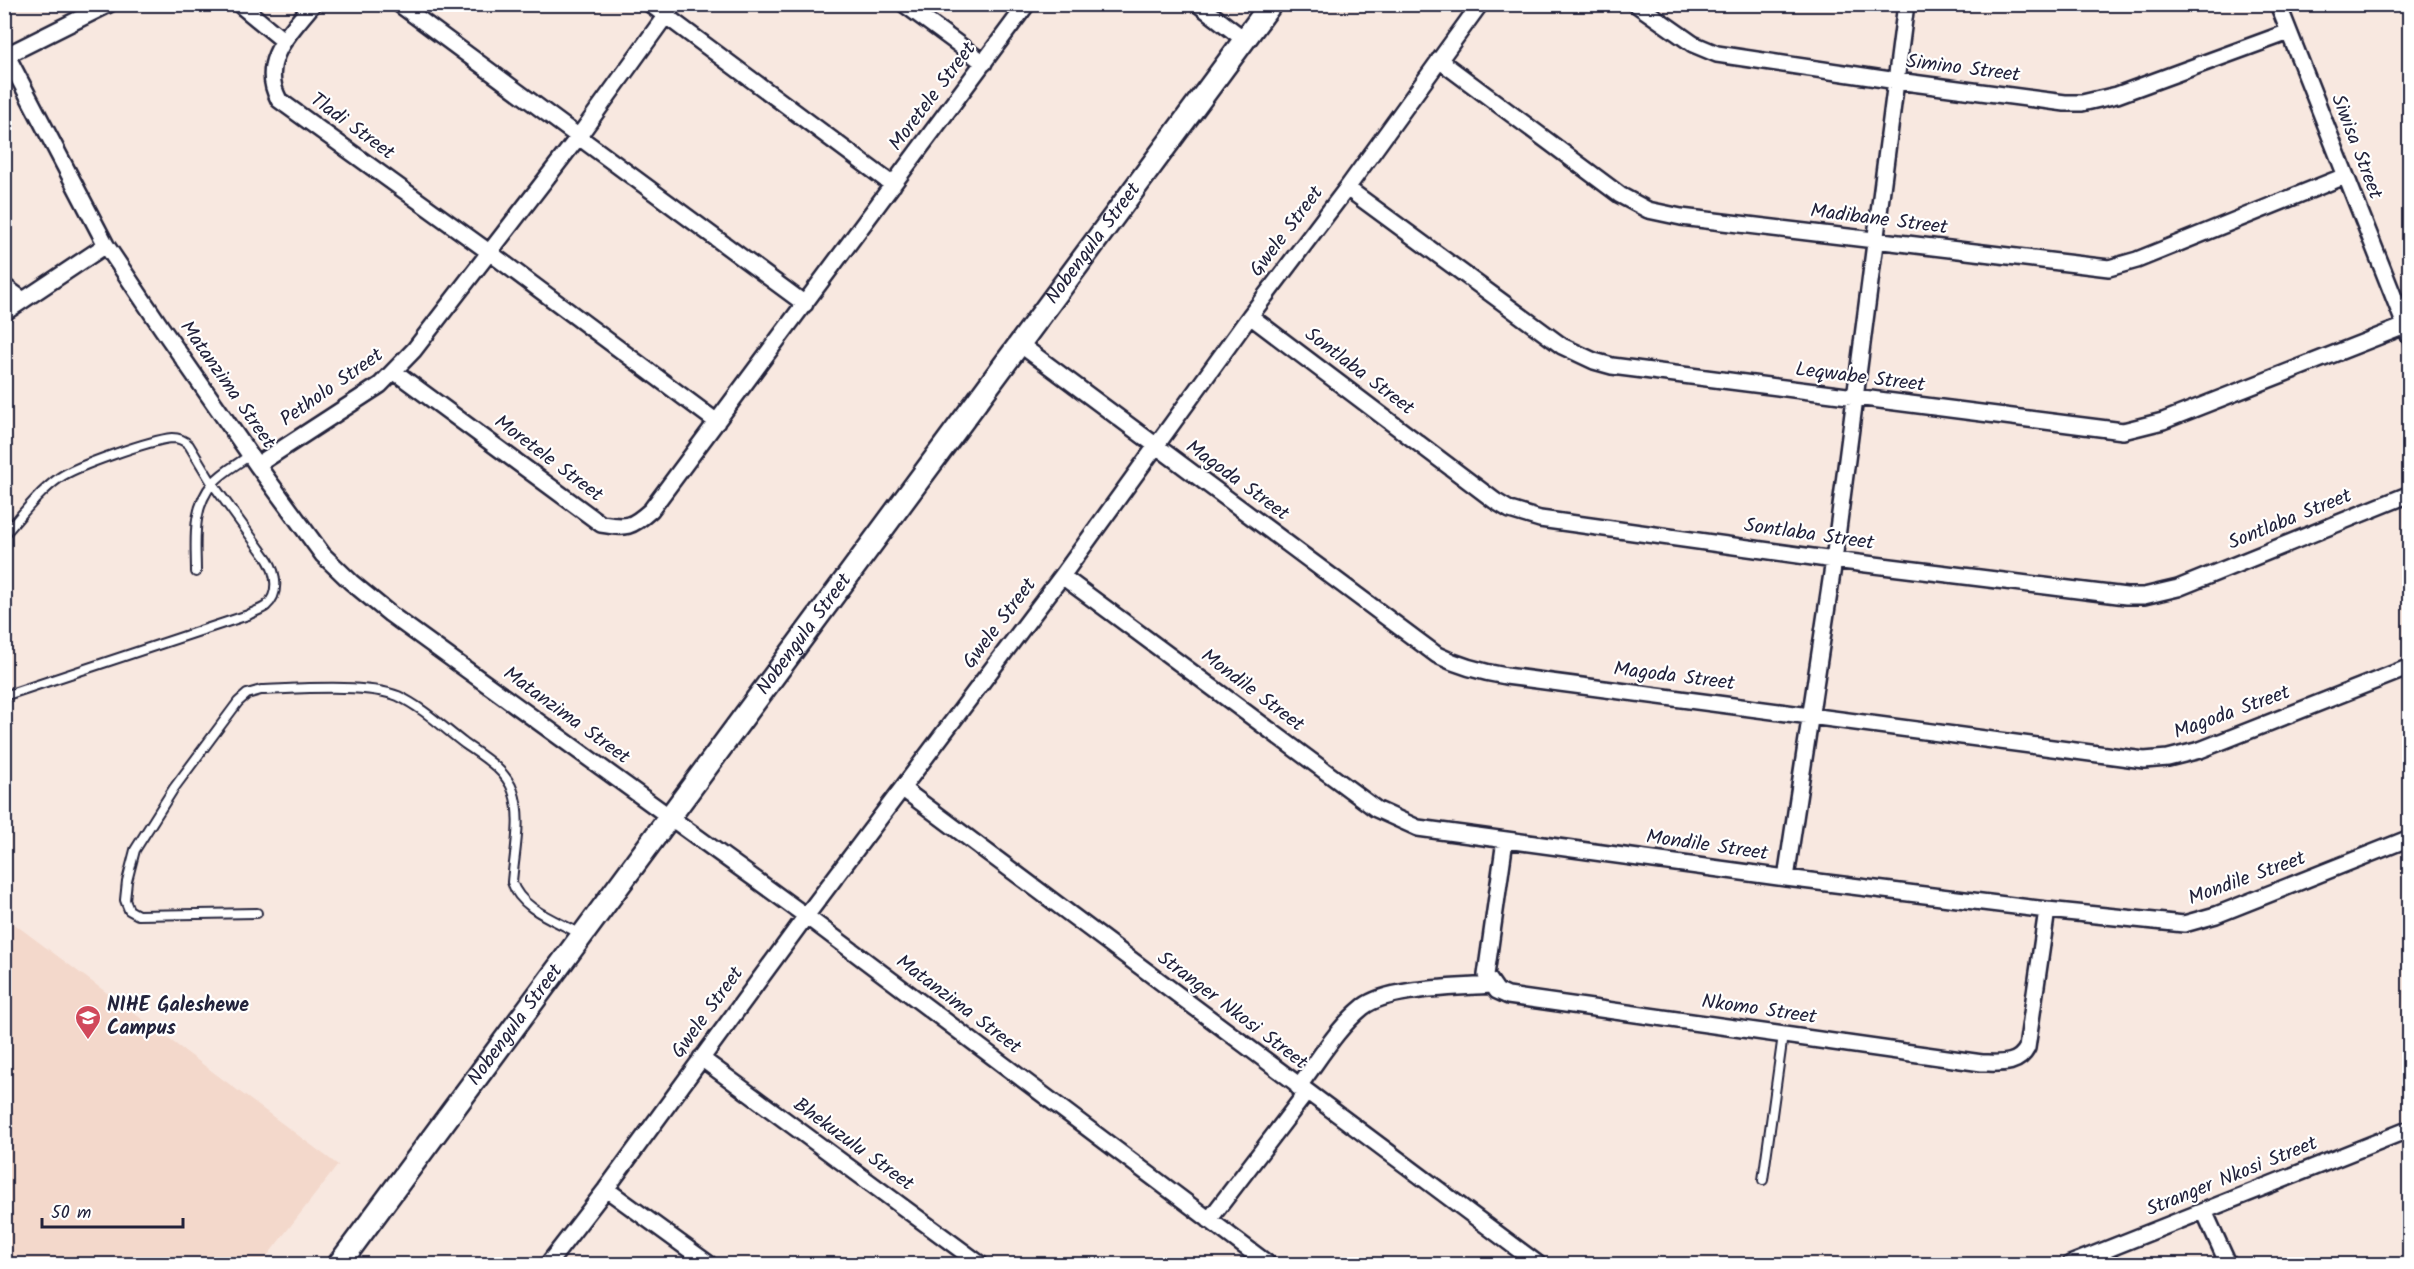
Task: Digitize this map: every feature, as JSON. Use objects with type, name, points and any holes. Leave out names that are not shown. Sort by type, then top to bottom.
[{"type":"street","points":[[6,53],[109,4]]},
{"type":"street","points":[[239,4],[284,41]]},
{"type":"street","name":"Tladi Street","points":[[313,4],[275,56],[271,74],[272,87],[279,100],[489,252]]},
{"type":"street","points":[[399,4],[805,304]]},
{"type":"street","points":[[650,4],[670,10]]},
{"type":"street","points":[[904,4],[984,63]]},
{"type":"street","name":"Moretele Street","points":[[395,372],[601,524],[620,527],[636,524],[651,510],[1027,4]]},
{"type":"street","points":[[1198,4],[1245,40]]},
{"type":"street","name":"Nobengula Street","points":[[339,1264],[1271,4]]},
{"type":"street","name":"Gwele Street","points":[[548,1264],[1062,576],[1480,4]]},
{"type":"street","name":"Simino Street","points":[[1636,4],[1693,44],[1717,54],[2065,104],[2082,103],[2117,95],[2289,32]]},
{"type":"street","points":[[1786,878],[1834,560],[1906,4]]},
{"type":"street","name":"Siwisa Street","points":[[2278,4],[2407,332]]},
{"type":"street","name":"Moretele Street","points":[[670,10],[779,100],[893,185]]},
{"type":"street","name":"Petholo Street","points":[[253,460],[380,385],[395,372],[579,136],[670,10]]},
{"type":"street","name":"Matanzima Street","points":[[6,53],[106,244],[253,460],[323,555],[351,582],[390,614],[806,916],[1268,1264]]},
{"type":"street","name":"Madibane Street","points":[[1439,60],[1620,195],[1648,210],[1681,217],[2109,268],[2137,260],[2345,177]]},
{"type":"street","name":"Leqwabe Street","points":[[1347,188],[1577,355],[1612,366],[2123,431],[2163,421],[2407,332]]},
{"type":"street","points":[[4,313],[106,244]]},
{"type":"street","points":[[489,252],[717,422]]},
{"type":"street","points":[[4,286],[22,299]]},
{"type":"street","name":"Sontlaba Street","points":[[1250,316],[1486,494],[1510,510],[1540,519],[1834,560],[2126,596],[2144,596],[2178,588],[2409,494]]},
{"type":"street","name":"Magoda Street","points":[[1021,345],[1437,655],[1455,664],[1506,676],[2144,760],[2200,750],[2409,667]]},
{"type":"street","name":"Mondile Street","points":[[1062,576],[1376,809],[1418,828],[1786,878],[2047,910],[2184,924],[2216,915],[2409,838]]},
{"type":"street","name":"Stranger Nkosi Street","points":[[903,789],[1302,1090],[1538,1264]]},
{"type":"street","points":[[1209,1220],[1347,1023],[1364,1006],[1379,999],[1408,992],[1491,985],[1486,975],[1487,961],[1505,840]]},
{"type":"street","name":"Nkomo Street","points":[[1491,985],[1508,996],[1982,1063],[2014,1061],[2024,1054],[2030,1034],[2047,910]]},
{"type":"street","name":"Bhekuzulu Street","points":[[701,1058],[980,1264]]},
{"type":"street","name":"Stranger Nkosi Street","points":[[2070,1264],[2409,1129]]},
{"type":"street","points":[[606,1189],[709,1264]]},
{"type":"street","points":[[2204,1211],[2228,1264]]},
{"type":"lane","points":[[4,535],[48,488],[68,472],[174,438],[184,440],[268,560],[275,572],[276,586],[266,606],[248,615],[4,696]]},
{"type":"lane","points":[[196,572],[195,528],[198,510],[212,483],[253,460]]},
{"type":"lane","points":[[257,913],[138,915],[129,910],[125,900],[127,880],[135,850],[174,788],[238,702],[248,694],[261,690],[370,690],[398,696],[412,704],[488,760],[509,780],[517,808],[512,882],[516,893],[524,903],[584,935]]},
{"type":"lane","points":[[1763,1180],[1783,1035]]},
{"type":"shaded area","name":"NIHE Galeshewe Campus","points":[[5,917],[338,1165],[261,1264],[5,1264]]},
{"type":"place","name":"NIHE Galeshewe Campus","points":[[88,1041]]}]
